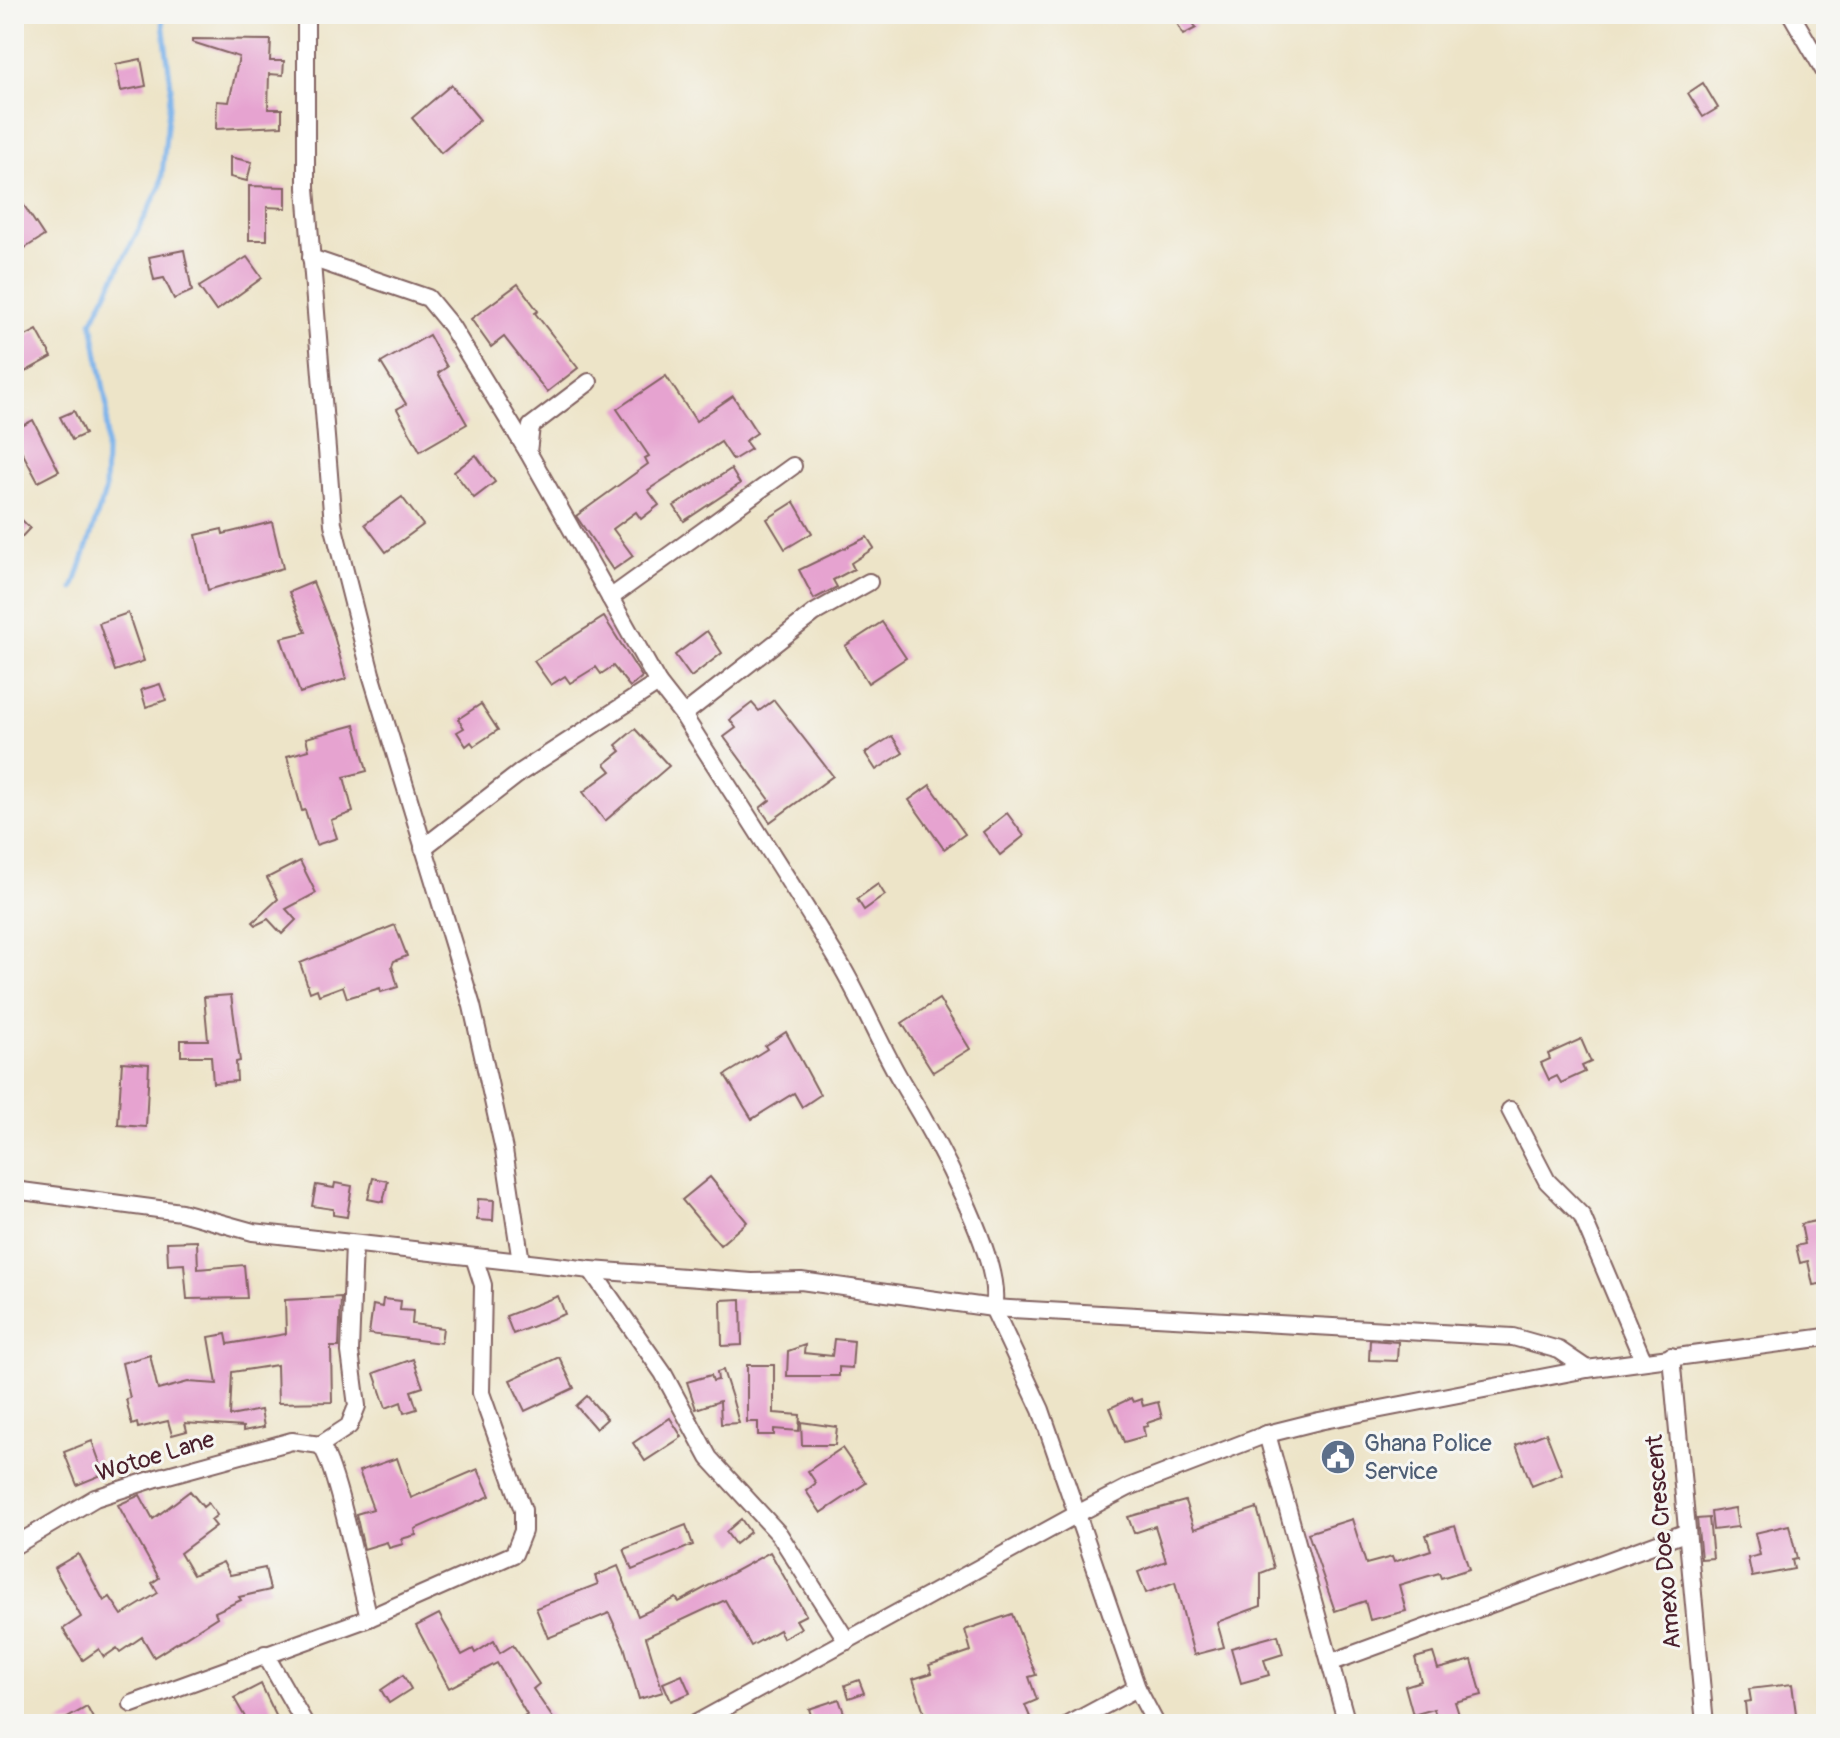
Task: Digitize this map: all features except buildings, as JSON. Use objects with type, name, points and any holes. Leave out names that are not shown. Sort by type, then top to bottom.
[{"type":"street","points":[[306,14],[306,188],[333,524],[371,674],[472,1006],[504,1150],[521,1262]]},
{"type":"street","points":[[1791,14],[1826,74]]},
{"type":"street","points":[[311,258],[428,298],[451,326],[528,452],[658,683],[683,715],[839,961],[903,1084],[922,1112],[963,1201],[993,1277],[997,1294],[993,1308],[1041,1410],[1137,1688],[1156,1724]]},
{"type":"street","points":[[528,452],[531,426],[589,382]]},
{"type":"street","points":[[610,598],[793,466]]},
{"type":"street","points":[[683,715],[814,613],[869,582]]},
{"type":"street","points":[[423,848],[521,772],[658,683]]},
{"type":"street","points":[[1510,1110],[1547,1181],[1582,1216],[1643,1360]]},
{"type":"street","points":[[14,1190],[181,1212],[253,1232],[591,1270],[752,1282],[801,1281],[993,1308],[1513,1337],[1559,1350],[1587,1369]]},
{"type":"street","points":[[354,1244],[350,1352],[357,1406],[349,1426],[320,1445],[325,1450],[333,1477],[369,1618]]},
{"type":"street","points":[[132,1704],[369,1618],[514,1554],[523,1531],[523,1510],[481,1393],[483,1285],[474,1257]]},
{"type":"street","points":[[591,1270],[663,1373],[709,1458],[779,1534],[847,1641]]},
{"type":"street","points":[[703,1722],[1129,1487],[1267,1434],[1587,1369],[1826,1337]]},
{"type":"street","name":"Amexo Doe Crescent","points":[[1671,1356],[1705,1724]]},
{"type":"street","points":[[1267,1434],[1347,1724]]},
{"type":"street","name":"Wotoe Lane","points":[[14,1546],[95,1498],[292,1441],[320,1445]]},
{"type":"street","points":[[1332,1662],[1685,1533]]},
{"type":"street","points":[[265,1654],[305,1724]]},
{"type":"street","points":[[1070,1724],[1137,1688]]},
{"type":"waterway","points":[[73,589],[105,492],[107,407],[92,322],[161,185],[171,87],[162,14]]},
{"type":"place","name":"Ghana Police Service","points":[[1338,1457]]}]
